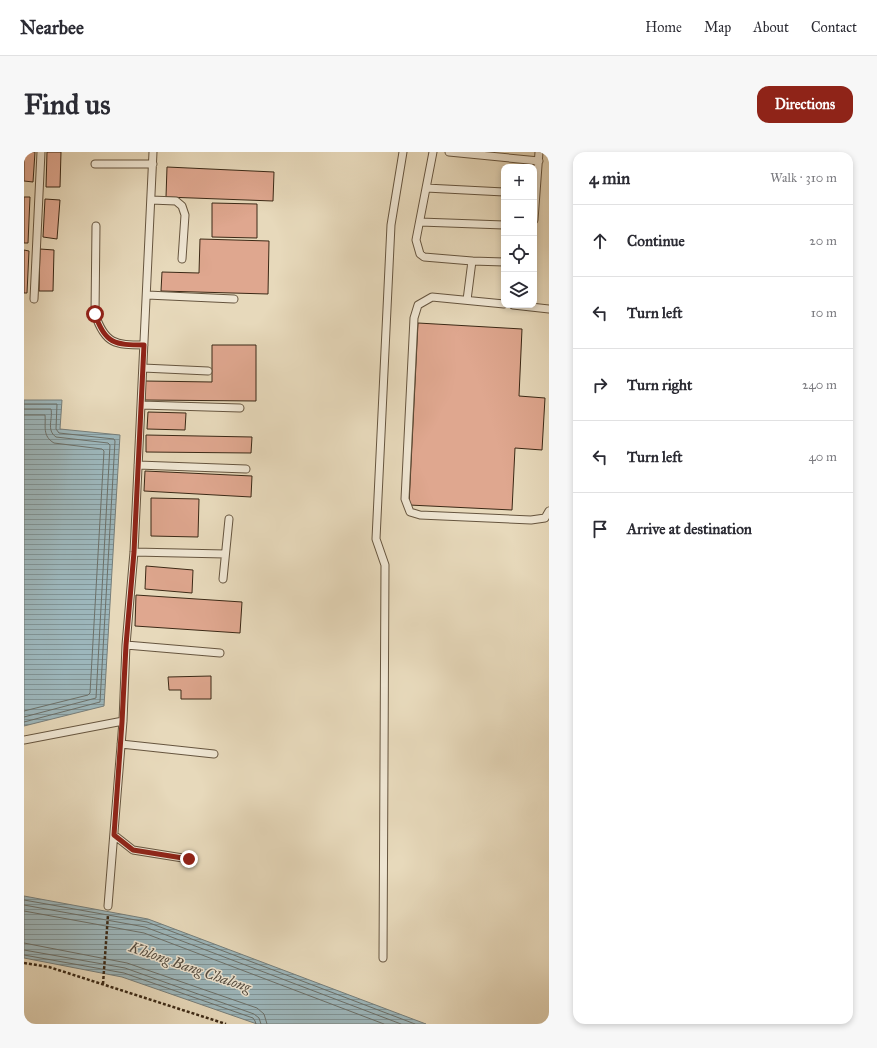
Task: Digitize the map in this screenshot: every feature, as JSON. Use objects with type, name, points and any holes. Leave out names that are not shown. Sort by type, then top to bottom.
[{"type":"lane","points":[[34,298],[41,152]]},
{"type":"lane","points":[[108,906],[134,552],[153,152]]},
{"type":"lane","points":[[383,958],[385,565],[376,539],[391,225],[403,152]]},
{"type":"lane","points":[[433,152],[416,240],[420,254],[424,256],[472,261],[501,262]]},
{"type":"lane","points":[[449,152],[538,161]]},
{"type":"lane","points":[[537,172],[539,152]]},
{"type":"lane","points":[[95,164],[153,164]]},
{"type":"lane","points":[[426,188],[501,192]]},
{"type":"lane","points":[[151,200],[176,201],[182,206],[185,215],[182,259]]},
{"type":"lane","points":[[420,222],[501,225]]},
{"type":"lane","points":[[96,226],[95,314],[99,325],[105,335],[113,342],[123,345],[144,345]]},
{"type":"lane","points":[[467,300],[472,261]]},
{"type":"lane","points":[[146,295],[234,299]]},
{"type":"lane","points":[[501,304],[432,297],[418,305],[414,318],[405,499],[410,512],[420,515],[531,520],[545,518],[549,511]]},
{"type":"lane","points":[[537,308],[549,309]]},
{"type":"lane","points":[[143,368],[208,371]]},
{"type":"lane","points":[[141,406],[240,408]]},
{"type":"lane","points":[[138,466],[246,469]]},
{"type":"lane","points":[[223,579],[229,519]]},
{"type":"lane","points":[[134,552],[225,554]]},
{"type":"lane","points":[[126,645],[220,653]]},
{"type":"lane","points":[[24,740],[122,722]]},
{"type":"lane","points":[[121,744],[214,754]]},
{"type":"lane","points":[[114,835],[133,850],[189,859]]},
{"type":"path","points":[[103,984],[108,906]]},
{"type":"path","points":[[24,963],[49,967],[226,1024]]},
{"type":"water","points":[[24,400],[62,400],[60,429],[120,435],[104,706],[24,726]]},
{"type":"water","name":"Khlong Bang Chalong","points":[[24,896],[148,919],[426,1024],[257,1024],[122,977],[24,958]]},
{"type":"building","points":[[24,152],[35,152],[33,182],[24,181]]},
{"type":"building","points":[[47,152],[61,152],[60,187],[46,187]]},
{"type":"building","points":[[167,167],[274,172],[273,201],[166,197]]},
{"type":"building","points":[[24,197],[30,197],[28,243],[24,243]]},
{"type":"building","points":[[45,199],[60,200],[57,239],[43,237]]},
{"type":"building","points":[[212,203],[257,204],[257,238],[212,237]]},
{"type":"building","points":[[200,239],[269,241],[268,294],[161,291],[162,272],[199,273]]},
{"type":"building","points":[[40,249],[54,250],[53,291],[39,291]]},
{"type":"building","points":[[24,250],[29,251],[27,293],[24,293]]},
{"type":"building","points":[[418,323],[522,329],[519,396],[545,398],[542,450],[515,448],[512,510],[409,505]]},
{"type":"building","points":[[212,345],[256,345],[256,401],[145,400],[145,381],[212,382]]},
{"type":"building","points":[[148,412],[186,413],[185,430],[147,429]]},
{"type":"building","points":[[146,435],[252,437],[251,453],[146,452]]},
{"type":"building","points":[[145,471],[252,476],[251,497],[144,491]]},
{"type":"building","points":[[151,498],[199,499],[198,537],[151,536]]},
{"type":"building","points":[[146,566],[193,570],[192,593],[145,589]]},
{"type":"building","points":[[136,595],[242,602],[240,633],[135,626]]},
{"type":"building","points":[[211,676],[211,699],[181,699],[181,690],[169,690],[168,677]]},
{"type":"route","points":[[95,314],[105,335],[113,342],[123,345],[144,345],[134,552],[126,645],[114,835],[133,850],[189,859]]}]
